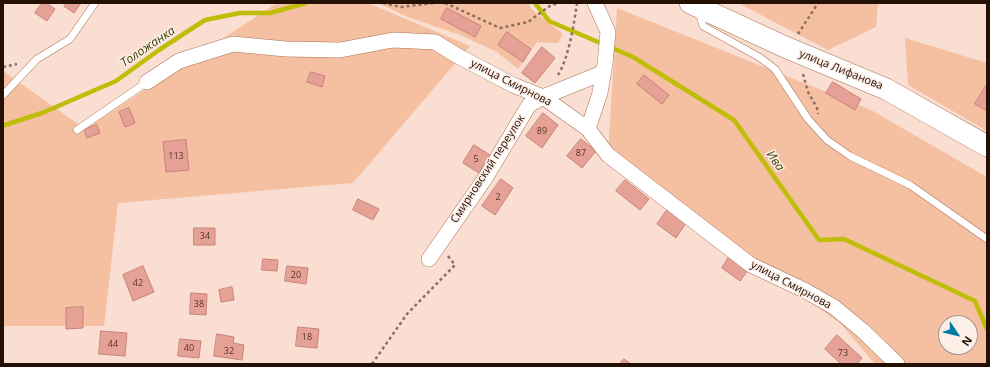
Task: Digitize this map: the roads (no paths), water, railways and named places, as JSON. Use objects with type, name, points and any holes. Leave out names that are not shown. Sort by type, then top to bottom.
[{"type":"street","points":[[588,129],[600,93],[608,32],[595,3]]},
{"type":"street","name":"улица Лифанова","points":[[689,3],[785,47],[886,89],[987,146]]},
{"type":"street","name":"улица Смирнова","points":[[147,82],[179,61],[233,44],[286,49],[340,50],[393,40],[435,42],[456,55],[513,85],[543,98],[588,129],[608,155],[745,260],[834,307],[863,331],[897,364]]},
{"type":"street","name":"Смирновский переулок","points":[[429,259],[486,177],[529,105],[604,69]]},
{"type":"lane","points":[[3,95],[37,60],[70,39],[95,3]]},
{"type":"lane","points":[[689,3],[700,14],[703,26],[759,58],[775,69],[808,119],[822,135],[850,156],[910,185],[987,239]]},
{"type":"lane","points":[[77,130],[147,82]]},
{"type":"waterway","name":"Толожанка","points":[[5,125],[42,113],[116,81],[159,50],[205,20],[240,13],[270,13],[306,3]]},
{"type":"waterway","name":"Ива","points":[[535,3],[549,21],[633,57],[734,120],[819,240],[844,239],[975,301],[987,329]]}]
